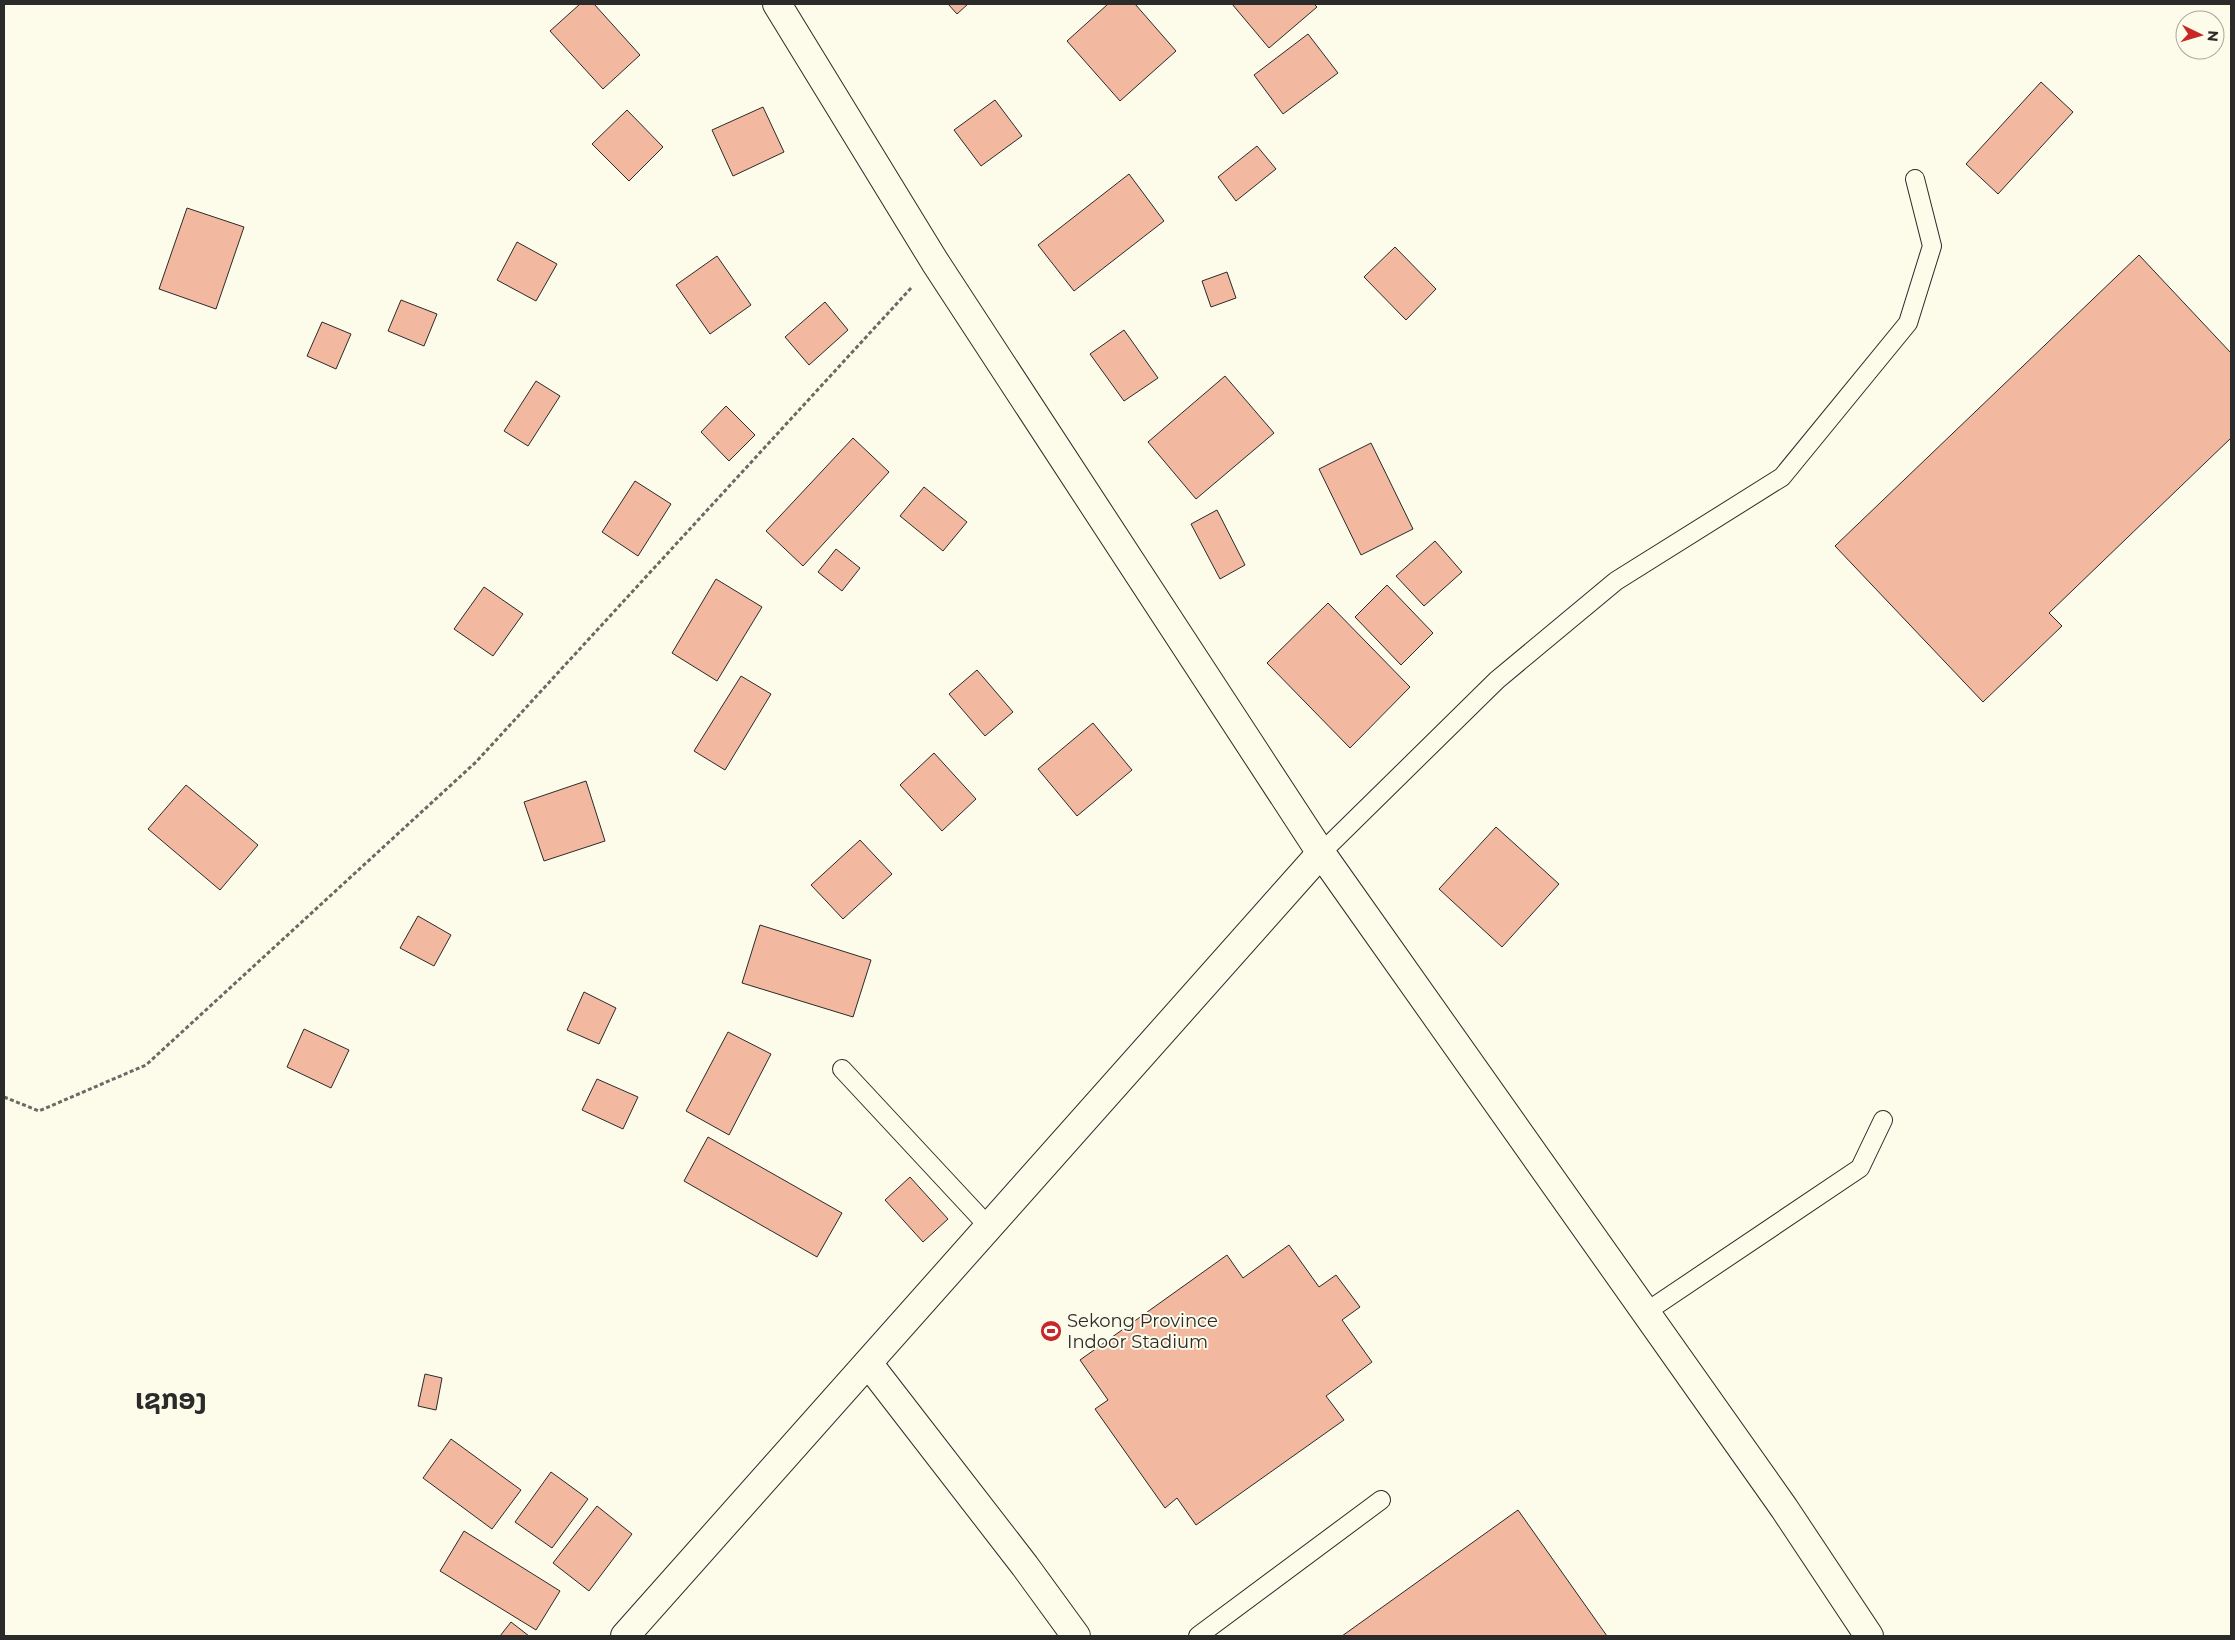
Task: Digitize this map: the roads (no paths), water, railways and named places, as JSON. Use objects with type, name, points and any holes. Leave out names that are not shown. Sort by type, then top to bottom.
[{"type":"street","points":[[777,4],[935,262],[1321,852],[1784,1508],[1869,1636]]},
{"type":"street","points":[[624,1636],[1321,852]]},
{"type":"street","points":[[868,1363],[1025,1566],[1076,1636]]},
{"type":"lane","points":[[1321,852],[1497,680],[1616,581],[1782,477],[1908,322],[1932,246],[1916,179]]},
{"type":"lane","points":[[842,1070],[989,1227]]},
{"type":"lane","points":[[1646,1312],[1860,1168],[1883,1120]]},
{"type":"lane","points":[[1198,1636],[1381,1500]]},
{"type":"place","name":"Sekong Province Indoor Stadium","points":[[1051,1331]]},
{"type":"district","name":"ເຊກອງ","points":[[171,1399]]}]
